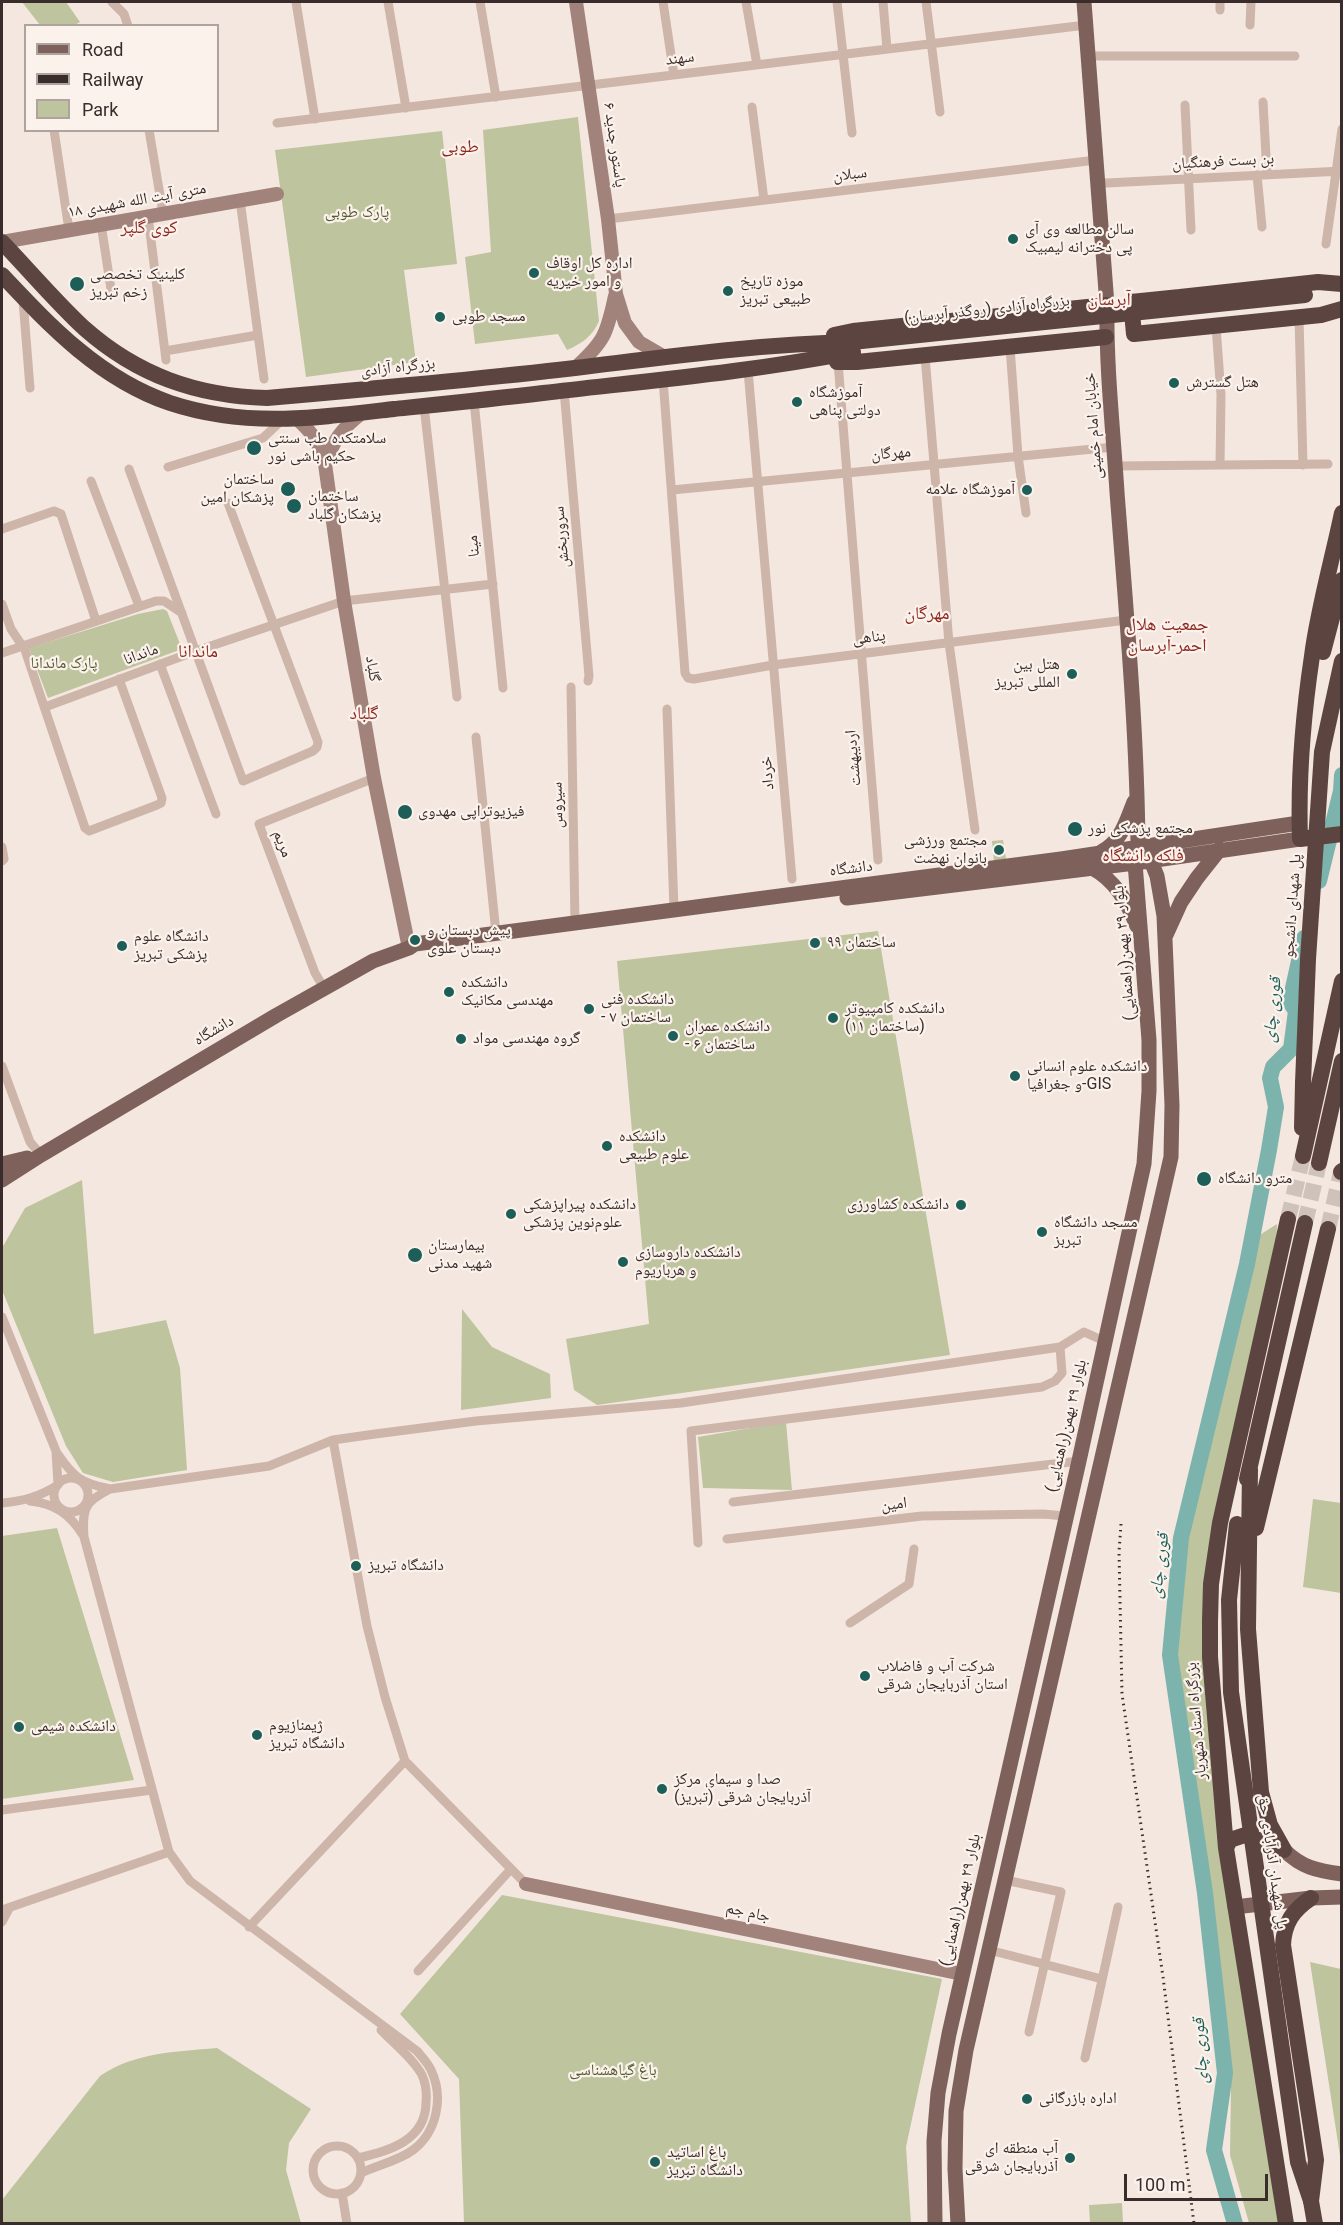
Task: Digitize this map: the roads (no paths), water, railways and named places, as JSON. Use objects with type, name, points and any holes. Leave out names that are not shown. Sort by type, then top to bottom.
[{"type":"highway","name":"بزرگراه آزادی","points":[[2,242],[84,328],[121,356],[158,376],[190,389],[233,397],[267,399],[797,343],[852,347]]},
{"type":"highway","points":[[2,275],[64,339],[88,359],[131,386],[168,402],[207,413],[244,419],[326,416],[800,363],[838,363],[925,356],[1107,337]]},
{"type":"highway","points":[[1341,284],[1318,282],[1131,302],[1134,334],[1216,326],[1303,306],[1341,304]]},
{"type":"highway","points":[[1303,306],[1341,288]]},
{"type":"highway","points":[[1179,297],[1170,302],[1168,313],[1170,326],[1180,330]]},
{"type":"highway","points":[[797,343],[853,331],[1107,304]]},
{"type":"highway","points":[[1303,306],[1321,315],[1341,309]]},
{"type":"highway","name":"بزرگراه آزادی (روگذر آبرسان)","points":[[852,347],[1303,306]]},
{"type":"highway","points":[[991,317],[999,322],[1004,334],[1001,342],[1003,348]]},
{"type":"highway","points":[[800,363],[852,347]]},
{"type":"highway","points":[[344,391],[340,402],[354,413]]},
{"type":"highway","points":[[324,393],[328,402],[326,416]]},
{"type":"highway","points":[[1341,513],[1312,654],[1303,732],[1300,831],[1341,834]]},
{"type":"highway","points":[[1303,732],[1341,580]]},
{"type":"highway","name":"پل شهدای دانشجو","points":[[1311,1160],[1301,1136],[1308,959],[1322,752],[1341,661]]},
{"type":"highway","points":[[1311,1160],[1341,981]]},
{"type":"highway","points":[[1311,1160],[1341,1061]]},
{"type":"highway","name":"بزرگراه استاد شهریار","points":[[1286,2223],[1226,1848],[1209,1656],[1211,1584],[1220,1523],[1288,1219]]},
{"type":"highway","points":[[1284,1850],[1270,1825],[1261,1792],[1248,1629],[1250,1469],[1305,1223]]},
{"type":"highway","points":[[1250,1555],[1328,1229]]},
{"type":"highway","name":"پل شهیدان آذرآبادی حق","points":[[1250,1469],[1237,1524],[1229,1626],[1233,1713],[1298,2162],[1311,2201]]},
{"type":"highway","points":[[1221,1796],[1233,1806],[1241,1808],[1255,1802],[1261,1792]]},
{"type":"highway","points":[[1226,1848],[1230,1840],[1245,1835],[1284,1850]]},
{"type":"highway","points":[[1311,1898],[1291,1915],[1283,1945],[1316,2160],[1311,2201],[1314,2223]]},
{"type":"highway","points":[[1242,1948],[1253,1935],[1261,1932],[1278,1938],[1283,1945]]},
{"type":"main road","name":"پاستور جدید ۶","points":[[576,2],[608,219],[616,294],[625,323],[639,342],[663,356]]},
{"type":"main road","name":"خیابان امام خمینی","points":[[1084,2],[1092,57],[1096,160],[1102,182],[1107,337],[1136,733],[1138,848]]},
{"type":"main road","name":"۱۸ متری آیت الله شهیدی","points":[[2,242],[277,194]]},
{"type":"main road","name":"پاستور جدید ۶","points":[[575,368],[597,348],[609,325],[616,294]]},
{"type":"main road","points":[[325,464],[332,444],[354,413]]},
{"type":"main road","name":"گلباد","points":[[290,419],[312,432],[325,464],[344,601],[374,778],[409,948]]},
{"type":"main road","points":[[1099,854],[1110,848],[1124,830],[1137,793]]},
{"type":"main road","name":"دانشگاه","points":[[2,1180],[324,988],[373,961],[415,944],[1138,848],[1300,831]]},
{"type":"main road","name":"دانشگاه","points":[[409,948],[418,949],[1151,861],[1220,849],[1300,831]]},
{"type":"main road","points":[[958,2223],[955,2169],[956,2111],[966,2050],[1171,1157],[1172,1105],[1164,916],[1157,876],[1151,861],[1138,848]]},
{"type":"main road","name":"بلوار ٢٩ بهمن(راهنمایی)","points":[[935,2223],[934,2141],[938,2093],[962,1974],[1079,1461],[1147,1142],[1149,1040],[1135,863],[1138,848]]},
{"type":"main road","points":[[1165,938],[1181,902],[1220,849]]},
{"type":"main road","points":[[1092,868],[1112,882],[1125,899],[1141,934]]},
{"type":"main road","points":[[1141,918],[1152,910],[1159,911],[1164,916]]},
{"type":"main road","name":"دانشگاه","points":[[2,1164],[41,1155]]},
{"type":"main road","points":[[1046,1607],[1067,1612]]},
{"type":"main road","points":[[1284,1850],[1294,1860],[1308,1868],[1341,1874]]},
{"type":"main road","name":"جام جم","points":[[526,1884],[962,1974]]},
{"type":"main road","points":[[1235,1906],[1341,1897]]},
{"type":"street","points":[[112,2],[124,14],[127,24]]},
{"type":"street","points":[[296,2],[315,118]]},
{"type":"street","points":[[388,2],[406,108]]},
{"type":"street","points":[[480,2],[496,97]]},
{"type":"street","points":[[663,2],[674,75]]},
{"type":"street","points":[[746,2],[757,65]]},
{"type":"street","points":[[837,2],[852,133]]},
{"type":"street","points":[[883,2],[887,49]]},
{"type":"street","points":[[926,2],[940,112]]},
{"type":"street","points":[[1250,25],[1251,2]]},
{"type":"street","name":"سهند","points":[[277,123],[1086,25]]},
{"type":"street","points":[[1092,57],[1295,56]]},
{"type":"street","points":[[1263,102],[1267,174]]},
{"type":"street","points":[[1185,105],[1191,230]]},
{"type":"street","points":[[752,107],[764,200]]},
{"type":"street","points":[[1326,244],[1339,171],[1341,129]]},
{"type":"street","points":[[54,132],[69,230]]},
{"type":"street","points":[[148,132],[163,213]]},
{"type":"street","name":"سبلان","points":[[608,219],[1096,160]]},
{"type":"street","name":"بن بست فرهنگیان","points":[[1102,182],[1339,171]]},
{"type":"street","points":[[1257,175],[1262,227]]},
{"type":"street","points":[[240,200],[264,379]]},
{"type":"street","points":[[147,216],[166,356],[258,335]]},
{"type":"street","points":[[101,224],[111,289]]},
{"type":"street","points":[[22,297],[30,388]]},
{"type":"street","points":[[1303,306],[1303,465]]},
{"type":"street","points":[[1216,326],[1221,395],[1220,465]]},
{"type":"street","points":[[1003,348],[1026,513]]},
{"type":"street","points":[[925,356],[949,643],[975,830]]},
{"type":"street","name":"اردیبهشت","points":[[838,363],[878,860]]},
{"type":"street","name":"خرداد","points":[[748,370],[792,879]]},
{"type":"street","points":[[663,379],[672,490]]},
{"type":"street","name":"سروربخش","points":[[564,390],[588,681]]},
{"type":"street","name":"مینا","points":[[474,401],[503,688]]},
{"type":"street","points":[[424,406],[457,697]]},
{"type":"street","points":[[168,467],[263,438],[290,419]]},
{"type":"street","name":"مهرگان","points":[[672,490],[1114,447]]},
{"type":"street","points":[[1115,466],[1328,464]]},
{"type":"street","points":[[129,469],[243,781],[314,751],[318,742],[228,503]]},
{"type":"street","points":[[91,481],[139,606]]},
{"type":"street","name":"پناهی","points":[[672,490],[685,673],[688,678],[1126,620]]},
{"type":"street","points":[[2,529],[54,511],[61,514],[96,621]]},
{"type":"street","name":"ماندانا","points":[[45,707],[196,651],[344,601],[493,584]]},
{"type":"street","points":[[2,653],[156,602],[164,602],[182,614]]},
{"type":"street","points":[[2,604],[11,629],[22,645],[85,828],[89,831],[161,803],[162,798],[119,680]]},
{"type":"street","points":[[160,664],[216,814]]},
{"type":"street","name":"سیروس","points":[[571,687],[575,923]]},
{"type":"street","points":[[667,709],[674,910]]},
{"type":"street","points":[[476,737],[496,933]]},
{"type":"street","name":"مریم","points":[[324,988],[315,973],[259,824],[374,778]]},
{"type":"street","points":[[2,847],[3,860]]},
{"type":"street","points":[[2,1066],[30,1142],[41,1155]]},
{"type":"street","points":[[2,1317],[56,1451],[70,1473],[79,1480],[110,1489]]},
{"type":"street","points":[[27,1500],[50,1504],[73,1513],[94,1497],[110,1489],[269,1467],[333,1440],[476,1421],[681,1403],[1060,1347],[1084,1332],[1104,1341]]},
{"type":"street","points":[[698,1543],[691,1431],[1042,1387],[1055,1381],[1062,1373],[1060,1347]]},
{"type":"street","points":[[333,1440],[367,1626],[385,1697],[405,1761],[526,1884]]},
{"type":"street","points":[[56,1451],[58,1485],[55,1490],[55,1501],[76,1524],[84,1537]]},
{"type":"street","points":[[733,1502],[1079,1461]]},
{"type":"street","points":[[2,1503],[40,1496],[67,1479],[79,1480]]},
{"type":"street","points":[[79,1480],[88,1493],[83,1525],[84,1537],[169,1852],[190,1881],[417,2051],[430,2068],[438,2086],[437,2111],[429,2133],[414,2150],[361,2173]]},
{"type":"street","name":"امین","points":[[727,1539],[922,1516],[1043,1514],[1065,1516]]},
{"type":"street","points":[[850,1623],[909,1584],[914,1549]]},
{"type":"street","points":[[249,1927],[405,1761]]},
{"type":"street","points":[[2,1809],[152,1790]]},
{"type":"street","points":[[2,1922],[6,1909],[169,1852]]},
{"type":"street","points":[[418,1971],[511,1869]]},
{"type":"street","points":[[1005,1880],[1061,1892],[1029,2032]]},
{"type":"street","points":[[1085,2058],[1118,1907]]},
{"type":"street","points":[[989,1950],[1102,1979]]},
{"type":"street","points":[[358,2008],[409,2058],[421,2073],[427,2088],[426,2109],[420,2127],[407,2141],[396,2148],[358,2158]]},
{"type":"street","points":[[339,2145],[353,2152],[358,2158],[361,2173],[355,2186],[342,2193],[327,2192],[316,2182],[313,2168],[315,2160],[324,2149],[339,2145]]},
{"type":"street","points":[[342,2193],[347,2223]]},
{"type":"waterway","name":"قوری چای","points":[[1319,881],[1341,791],[1342,775]]},
{"type":"waterway","name":"قوری چای","points":[[1235,2224],[1214,2150],[1225,2073],[1205,1893],[1170,1655],[1181,1538],[1247,1264],[1276,1107],[1270,1078],[1273,1067],[1291,1049],[1296,1011],[1290,1002],[1304,938]]},
{"type":"tunnel","points":[[1288,1219],[1303,1156]]},
{"type":"tunnel","points":[[1305,1223],[1319,1163]]},
{"type":"tunnel","points":[[1328,1229],[1341,1172]]},
{"type":"railway","points":[[1121,1524],[1119,1552],[1122,1694],[1163,1977],[1194,2224]]},
{"type":"place","name":"سالن مطالعه وی آی پی دخترانه لیمبیک","points":[[1013,239]]},
{"type":"place","name":"اداره کل اوقاف و امور خیریه","points":[[534,273]]},
{"type":"place","name":"کلینیک تخصصی زخم تبریز","points":[[77,284]]},
{"type":"place","name":"موزه تاریخ طبیعی تبریز","points":[[728,291]]},
{"type":"place","name":"مسجد طوبی","points":[[440,317]]},
{"type":"place","name":"هتل گسترش","points":[[1174,383]]},
{"type":"place","name":"آموزشگاه دولتی پناهی","points":[[797,402]]},
{"type":"place","name":"سلامتکده طب سنتی حکیم باشی نور","points":[[254,448]]},
{"type":"place","name":"ساختمان پزشکان امین","points":[[288,489]]},
{"type":"place","name":"آموزشگاه علامه","points":[[1027,490]]},
{"type":"place","name":"ساختمان پزشکان گلباد","points":[[294,506]]},
{"type":"place","name":"هتل بین المللی تبریز","points":[[1072,674]]},
{"type":"place","name":"فیزیوتراپی مهدوی","points":[[405,812]]},
{"type":"place","name":"مجتمع پزشکی نور","points":[[1075,829]]},
{"type":"place","name":"مجتمع ورزشی بانوان نهضت","points":[[999,850]]},
{"type":"place","name":"پیش دبستان و دبستان علوی","points":[[415,940]]},
{"type":"place","name":"ساختمان ۹۹","points":[[815,943]]},
{"type":"place","name":"دانشگاه علوم پزشکی تبریز","points":[[122,946]]},
{"type":"place","name":"دانشکده مهندسی مکانیک","points":[[449,992]]},
{"type":"place","name":"دانشکده فنی - ساختمان ۷","points":[[589,1009]]},
{"type":"place","name":"دانشکده کامپیوتر (ساختمان ۱۱)","points":[[833,1018]]},
{"type":"place","name":"دانشکده عمران - ساختمان ۶","points":[[673,1036]]},
{"type":"place","name":"گروه مهندسی مواد","points":[[461,1039]]},
{"type":"place","name":"دانشکده علوم انسانی و جغرافیا-GIS","points":[[1015,1076]]},
{"type":"place","name":"دانشکده علوم طبیعی","points":[[607,1146]]},
{"type":"place","name":"مترو دانشگاه","points":[[1204,1179]]},
{"type":"place","name":"دانشکده کشاورزی","points":[[961,1205]]},
{"type":"place","name":"دانشکده پیراپزشکی علوم‌نوین پزشکی","points":[[511,1214]]},
{"type":"place","name":"مسجد دانشگاه تبربز","points":[[1042,1232]]},
{"type":"place","name":"بیمارستان شهید مدنی","points":[[415,1255]]},
{"type":"place","name":"دانشکده داروسازی و هرباریوم","points":[[623,1262]]},
{"type":"place","name":"دانشگاه تبریز","points":[[356,1566]]},
{"type":"place","name":"شرکت آب و فاضلاب استان آذربایجان شرقی","points":[[865,1676]]},
{"type":"place","name":"دانشکده شیمی","points":[[19,1727]]},
{"type":"place","name":"ژیمنازیوم دانشگاه تبریز","points":[[257,1735]]},
{"type":"place","name":"صدا و سیمای مرکز آذربایجان شرقی (تبریز)","points":[[662,1789]]},
{"type":"place","name":"اداره بازرگانی","points":[[1027,2099]]},
{"type":"place","name":"آب منطقه ای آذربایجان شرقی","points":[[1070,2158]]},
{"type":"place","name":"باغ اساتید دانشگاه تبریز","points":[[655,2162]]},
{"type":"district","name":"طوبی","points":[[460,147]]},
{"type":"district","name":"کوی گلپر","points":[[149,228]]},
{"type":"district","name":"آبرسان","points":[[1109,300]]},
{"type":"district","name":"مهرگان","points":[[927,614]]},
{"type":"district","name":"جمعیت هلال احمر-آبرسان","points":[[1167,635]]},
{"type":"district","name":"ماندانا","points":[[198,652]]},
{"type":"district","name":"گلباد","points":[[364,714]]},
{"type":"district","name":"فلکه دانشگاه","points":[[1143,856]]},
{"type":"park label","name":"پارک طوبی","points":[[357,213]]},
{"type":"park label","name":"پارک ماندانا","points":[[64,664]]},
{"type":"park label","name":"باغ گیاهشناسی","points":[[613,2071]]}]
